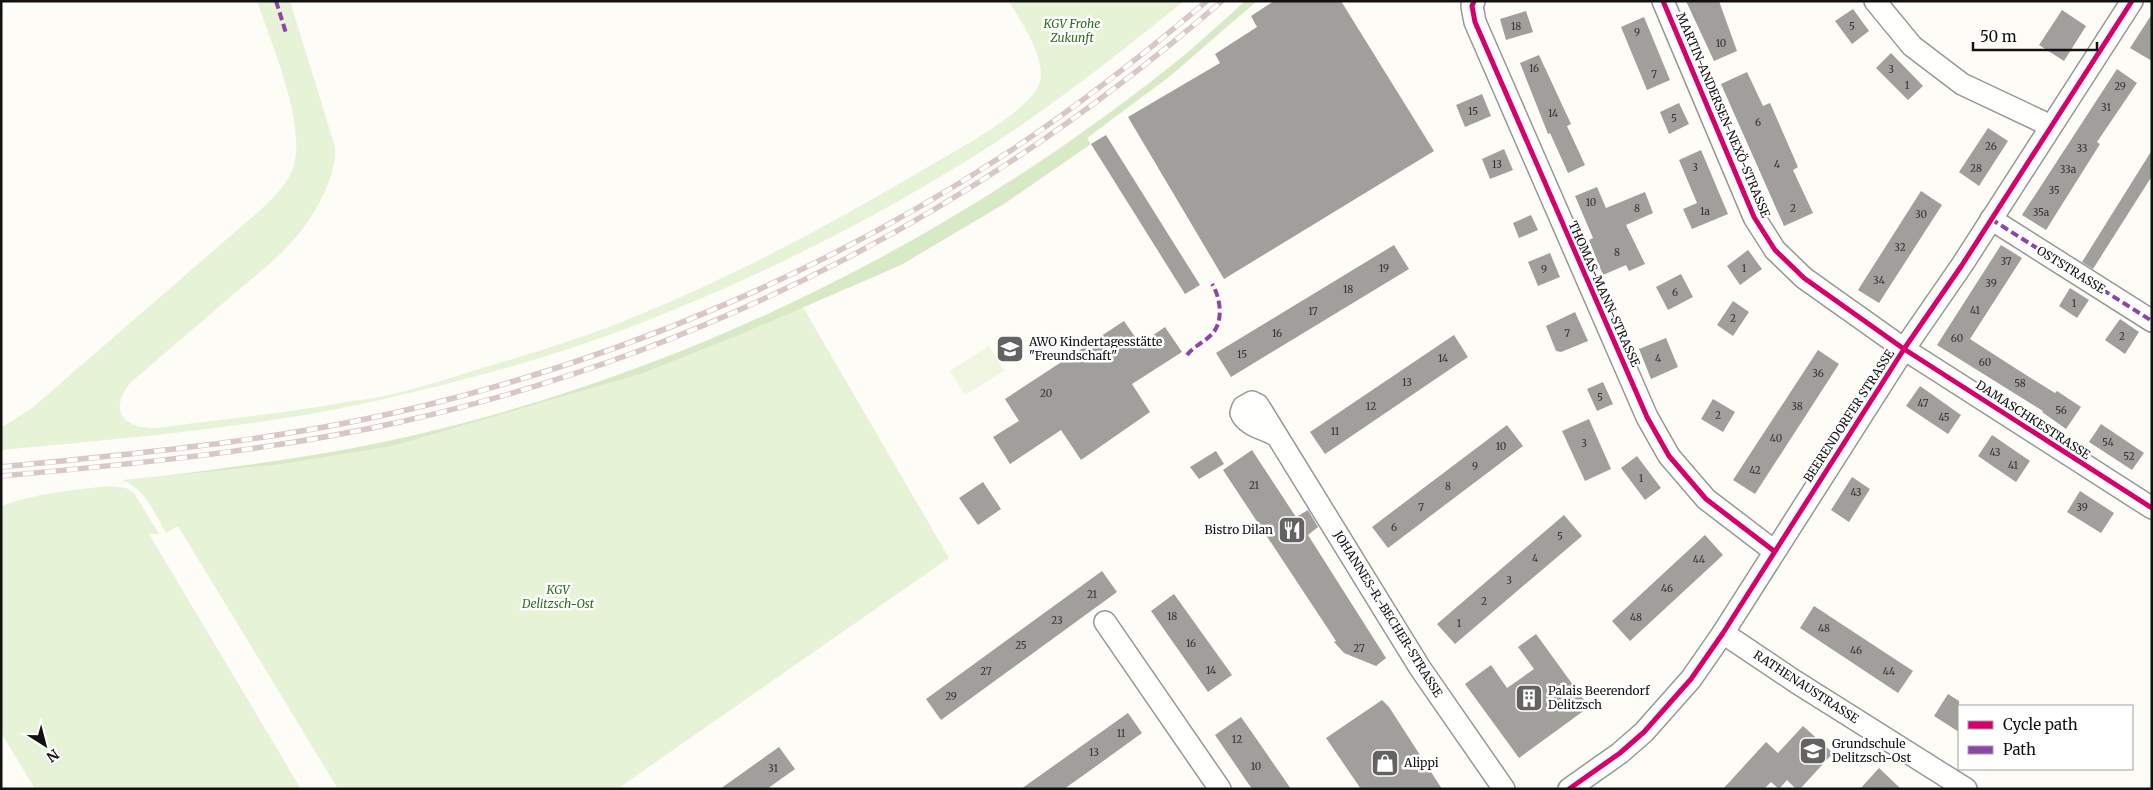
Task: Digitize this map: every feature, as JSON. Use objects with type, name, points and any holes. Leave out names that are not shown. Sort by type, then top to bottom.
[{"type":"street","name":"MARTIN-ANDERSEN-NEXÖ-STRASSE","points":[[1663,1],[1754,217],[1774,250],[1804,278],[1904,349]]},
{"type":"street","points":[[1875,1],[1912,46],[1962,84],[2051,126]]},
{"type":"street","name":"BEERENDORFER STRASSE","points":[[1569,789],[1620,753],[1644,732],[1691,679],[2132,1]]},
{"type":"street","name":"THOMAS-MANN-STRASSE","points":[[1473,4],[1475,22],[1647,417],[1669,456],[1706,499],[1774,551]]},
{"type":"street","name":"OSTSTRASSE","points":[[1991,219],[2152,321]]},
{"type":"street","name":"DAMASCHKESTRASSE","points":[[1904,349],[2152,508]]},
{"type":"street","name":"JOHANNES-R.-BECHER-STRASSE","points":[[1277,436],[1420,668],[1504,789]]},
{"type":"street","points":[[1105,622],[1220,789]]},
{"type":"street","name":"RATHENAUSTRASSE","points":[[1723,632],[1796,682],[1966,789]]},
{"type":"green space","name":"KGV Frohe Zukunft","points":[[257,1],[290,1],[335,147],[335,157],[330,179],[304,227],[289,245],[130,383],[123,393],[120,410],[128,421],[135,425],[156,428],[271,414],[379,397],[522,356],[581,337],[659,307],[776,252],[889,190],[971,142],[1021,106],[1033,95],[1039,84],[1040,64],[1032,41],[1009,1],[1184,1],[1056,100],[976,155],[936,179],[812,247],[727,287],[641,323],[577,346],[479,376],[333,410],[192,431],[1,450],[1,428],[32,408],[258,212],[277,193],[289,177],[296,153],[296,133],[292,110],[279,62]]},
{"type":"green space","points":[[1245,1],[1257,1],[1169,77],[1087,138],[1091,144],[1004,204],[901,265],[737,336],[641,374],[393,446],[283,464],[149,478],[316,455],[415,435],[518,408],[618,375],[717,336],[814,292],[908,243],[999,188],[1087,129],[1172,65]]},
{"type":"green space","name":"KGV Delitzsch-Ost","points":[[803,307],[949,558],[617,789],[338,789],[178,526],[166,533],[143,495],[122,480],[283,464],[393,446],[641,374],[737,336]]},
{"type":"green space","points":[[989,346],[1004,371],[965,395],[950,371]]},
{"type":"green space","points":[[109,486],[126,488],[134,493],[159,534],[149,534],[301,789],[35,789],[1,733],[1,506],[41,495]]},
{"type":"building","points":[[1274,1],[1341,1],[1434,151],[1224,279],[1128,117],[1220,63],[1215,54],[1257,27],[1251,16]]},
{"type":"building","points":[[1686,1],[1719,1],[1737,51],[1714,61]]},
{"type":"building","points":[[1853,9],[1869,31],[1852,44],[1835,21]]},
{"type":"building","points":[[2062,10],[2086,26],[2064,61],[2039,45]]},
{"type":"building","points":[[1526,11],[1533,32],[1506,40],[1500,19]]},
{"type":"building","points":[[2152,14],[2152,61],[2130,48]]},
{"type":"building","points":[[1644,17],[1670,80],[1647,90],[1621,27]]},
{"type":"building","points":[[1891,53],[1923,86],[1908,100],[1876,68]]},
{"type":"building","points":[[1539,55],[1571,124],[1567,126],[1585,165],[1568,173],[1550,133],[1548,134],[1520,63]]},
{"type":"building","points":[[2117,69],[2137,83],[2097,142],[2100,144],[2046,230],[2022,215]]},
{"type":"building","points":[[1747,72],[1763,106],[1770,103],[1798,167],[1793,170],[1813,213],[1784,226],[1721,84]]},
{"type":"building","points":[[1482,94],[1491,116],[1465,127],[1456,105]]},
{"type":"building","points":[[1679,103],[1689,124],[1669,134],[1660,112]]},
{"type":"building","points":[[1988,128],[2008,141],[1979,186],[1959,172]]},
{"type":"building","points":[[1106,135],[1200,285],[1185,294],[1091,144]]},
{"type":"building","points":[[1504,149],[1513,170],[1490,179],[1482,159]]},
{"type":"building","points":[[1701,150],[1728,214],[1692,229],[1683,209],[1697,203],[1679,160]]},
{"type":"building","points":[[2152,150],[2152,176],[2093,269],[2082,262]]},
{"type":"building","points":[[1597,187],[1606,208],[1645,192],[1653,213],[1626,225],[1645,264],[1629,271],[1626,265],[1603,275],[1589,240],[1593,238],[1575,196]]},
{"type":"building","points":[[1921,191],[1942,205],[1879,303],[1858,290]]},
{"type":"building","points":[[1531,215],[1538,230],[1519,238],[1513,223]]},
{"type":"building","points":[[1394,245],[1409,269],[1231,377],[1216,353]]},
{"type":"building","points":[[2001,245],[2022,258],[1970,339],[2055,393],[2057,391],[2081,407],[2066,429],[2043,411],[1937,345]]},
{"type":"building","points":[[1748,250],[1762,269],[1740,285],[1727,266]]},
{"type":"building","points":[[1550,253],[1560,277],[1538,286],[1528,262]]},
{"type":"building","points":[[1681,274],[1693,297],[1668,310],[1656,287]]},
{"type":"building","points":[[2070,288],[2089,300],[2077,318],[2059,306]]},
{"type":"building","points":[[1733,301],[1749,312],[1733,336],[1717,325]]},
{"type":"building","points":[[1575,312],[1588,341],[1561,352],[1556,351],[1546,326]]},
{"type":"building","points":[[2120,319],[2139,332],[2125,354],[2105,340]]},
{"type":"building","points":[[1124,321],[1140,344],[1165,327],[1182,352],[1132,384],[1150,412],[1081,460],[1061,430],[1010,464],[993,437],[1019,421],[1005,399]]},
{"type":"building","points":[[1454,335],[1468,357],[1325,454],[1310,432]]},
{"type":"building","points":[[1666,338],[1678,367],[1651,379],[1639,349]]},
{"type":"building","points":[[1818,350],[1839,364],[1755,494],[1733,480]]},
{"type":"building","points":[[1603,382],[1613,404],[1597,411],[1587,389]]},
{"type":"building","points":[[1920,386],[1961,415],[1948,434],[1906,406]]},
{"type":"building","points":[[1713,399],[1735,412],[1723,432],[1701,419]]},
{"type":"building","points":[[1589,419],[1611,469],[1585,481],[1562,431]]},
{"type":"building","points":[[2101,424],[2144,453],[2132,470],[2089,442]]},
{"type":"building","points":[[1507,425],[1523,446],[1388,548],[1372,527]]},
{"type":"building","points":[[1992,435],[2030,461],[2016,482],[1978,456]]},
{"type":"building","points":[[1252,450],[1296,517],[1308,510],[1318,527],[1308,535],[1386,658],[1376,666],[1344,653],[1334,642],[1336,641],[1223,470]]},
{"type":"building","points":[[1216,451],[1224,464],[1199,479],[1190,467]]},
{"type":"building","points":[[1637,456],[1661,488],[1645,500],[1621,468]]},
{"type":"building","points":[[1852,477],[1870,489],[1849,522],[1831,510]]},
{"type":"building","points":[[983,482],[1001,509],[978,525],[959,498]]},
{"type":"building","points":[[2080,491],[2114,513],[2101,533],[2067,512]]},
{"type":"building","points":[[1564,515],[1582,536],[1455,644],[1437,624]]},
{"type":"building","points":[[1705,535],[1723,555],[1630,641],[1612,621]]},
{"type":"building","points":[[1102,571],[1117,592],[941,720],[926,699]]},
{"type":"building","points":[[1174,594],[1232,675],[1208,692],[1151,611]]},
{"type":"building","points":[[1814,606],[1913,671],[1898,693],[1800,628]]},
{"type":"building","name":"Palais Beerendorf Delitzsch","points":[[1536,634],[1589,707],[1519,758],[1465,684],[1491,665],[1507,688],[1534,669],[1518,647]]},
{"type":"building","points":[[1948,694],[1959,701],[1958,731],[1934,716]]},
{"type":"building","name":"Alippi","points":[[1382,700],[1389,707],[1442,789],[1361,789],[1326,738]]},
{"type":"building","points":[[1128,713],[1142,733],[1088,772],[1064,789],[1021,789]]},
{"type":"building","points":[[1241,717],[1291,789],[1252,789],[1215,735]]},
{"type":"building","points":[[1803,726],[1833,753],[1800,789],[1796,789],[1787,780],[1779,789],[1771,782],[1764,789],[1723,789],[1766,742],[1778,753]]},
{"type":"building","points":[[779,747],[795,769],[767,789],[720,789]]},
{"type":"building","points":[[1879,768],[1901,789],[1860,789]]},
{"type":"railway","points":[[1,467],[216,444],[375,417],[504,384],[654,333],[728,303],[800,270],[871,234],[940,195],[1007,153],[1084,99],[1207,1]]},
{"type":"railway","points":[[1,476],[101,467],[252,449],[351,432],[400,422],[514,393],[625,356],[733,313],[838,263],[939,207],[1037,144],[1131,75],[1222,1]]},
{"type":"marked path","points":[[276,1],[286,33]]},
{"type":"marked path","points":[[1991,219],[2152,321]]},
{"type":"marked path","points":[[1187,355],[1211,335],[1218,324],[1219,303],[1212,284]]},
{"type":"cycle path","points":[[1474,1],[1472,6],[1475,22],[1647,417],[1669,456],[1706,499],[1774,551]]},
{"type":"cycle path","points":[[1663,1],[1754,217],[1775,250],[1804,278],[1904,349],[2152,508]]},
{"type":"cycle path","points":[[1569,789],[1620,753],[1644,732],[1691,679],[1723,633],[1904,349],[1962,265],[2132,1]]},
{"type":"place","name":"AWO Kindertagesstätte \"Freundschaft\"","points":[[1010,349]]},
{"type":"place","name":"Bistro Dilan","points":[[1292,530]]},
{"type":"place","name":"Palais Beerendorf Delitzsch","points":[[1529,698]]},
{"type":"place","name":"Grundschule Delitzsch-Ost","points":[[1813,751]]},
{"type":"place","name":"Alippi","points":[[1385,763]]}]
